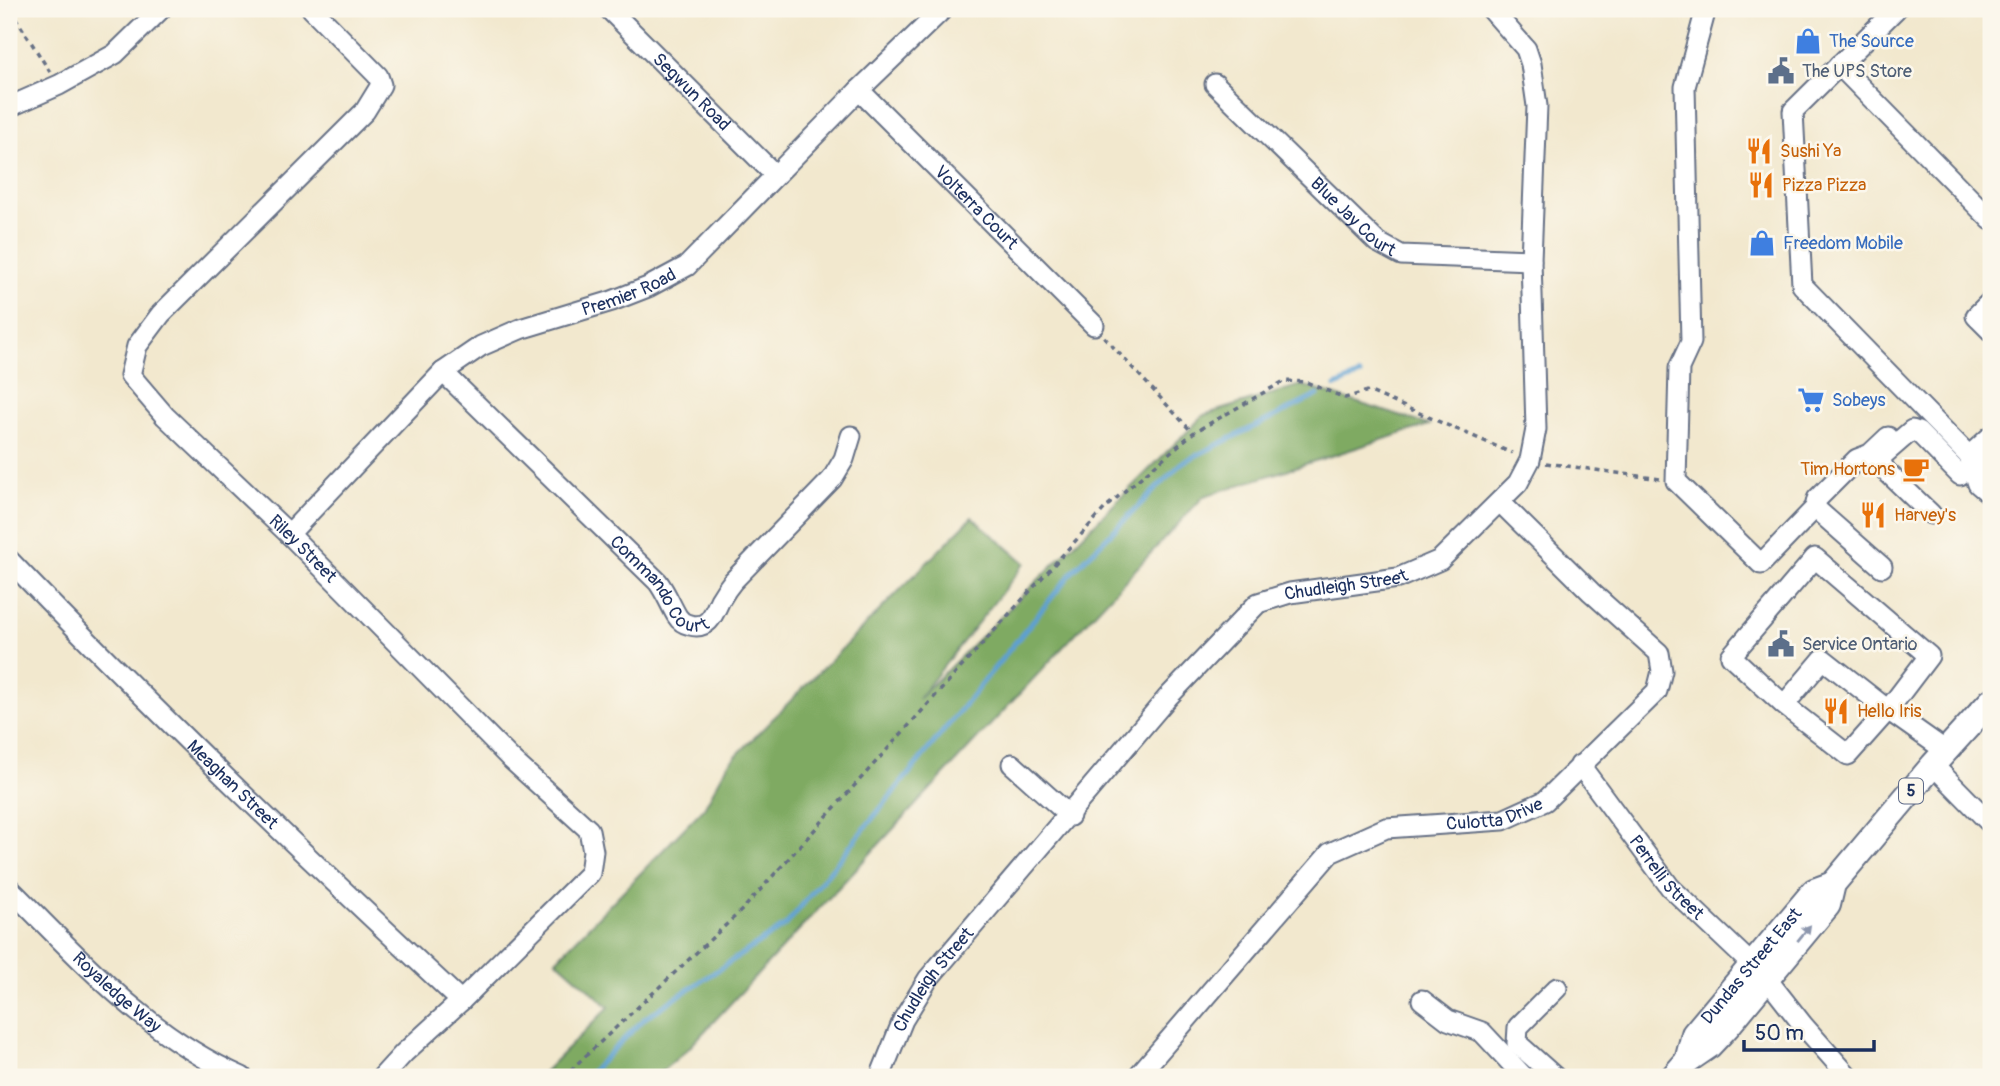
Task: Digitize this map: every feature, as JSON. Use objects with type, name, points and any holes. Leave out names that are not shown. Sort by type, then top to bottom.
[{"type":"main road","name":"Dundas Street East","points":[[1680,1069],[1694,1034],[1760,971],[1814,891],[1833,884],[1939,758],[1991,701]]},
{"type":"street","points":[[9,107],[59,85],[115,54],[161,9]]},
{"type":"street","name":"Riley Street","points":[[312,9],[379,76],[381,85],[365,111],[161,314],[137,346],[130,375],[164,416],[289,534],[512,760],[589,830],[593,850],[590,873],[382,1077]]},
{"type":"street","name":"Segwun Road","points":[[609,9],[775,175]]},
{"type":"street","name":"Premier Road","points":[[289,534],[443,372],[481,346],[520,329],[612,302],[687,266],[859,90],[943,9]]},
{"type":"street","name":"Chudleigh Street","points":[[880,1077],[903,1020],[928,979],[1070,816],[1168,697],[1258,603],[1290,593],[1398,578],[1440,560],[1518,483],[1530,460],[1536,429],[1531,260],[1537,106],[1526,49],[1491,9]]},
{"type":"street","points":[[1706,9],[1685,87],[1691,342],[1679,368],[1676,481],[1760,564],[1815,508],[1830,504],[1862,473],[1870,454],[1920,406]]},
{"type":"street","points":[[1896,9],[1793,111],[1802,285],[1969,456],[1991,471]]},
{"type":"street","points":[[1839,65],[1991,220]]},
{"type":"street","name":"Blue Jay Court","points":[[1215,85],[1388,250],[1401,255],[1531,260]]},
{"type":"street","name":"Volterra Court","points":[[859,90],[1094,325]]},
{"type":"street","points":[[1991,301],[1976,316],[1991,331]]},
{"type":"street","name":"Commando Court","points":[[443,372],[657,582],[668,595],[677,616],[691,626],[710,621],[733,581],[832,479],[844,459],[851,436]]},
{"type":"street","points":[[1931,514],[1886,471],[1881,463],[1882,456],[1912,429],[1960,475]]},
{"type":"street","points":[[1969,456],[1991,436]]},
{"type":"street","points":[[1969,456],[1978,484],[1991,495]]},
{"type":"street","name":"Culotta Drive","points":[[1137,1077],[1330,853],[1386,828],[1503,820],[1545,801],[1657,691],[1662,671],[1659,653],[1591,592],[1500,502]]},
{"type":"street","points":[[1815,508],[1882,567]]},
{"type":"street","points":[[1815,558],[1929,656],[1888,710],[1848,755],[1784,705],[1731,656],[1815,558]]},
{"type":"street","name":"Meaghan Street","points":[[9,560],[120,676],[461,1001]]},
{"type":"street","points":[[1784,705],[1823,659],[1888,710],[1939,758],[1991,824]]},
{"type":"street","points":[[1012,764],[1070,816]]},
{"type":"street","name":"Perrelli Street","points":[[1580,765],[1670,887],[1760,971],[1849,1077]]},
{"type":"street","name":"Royaledge Way","points":[[9,888],[130,1008],[183,1047],[242,1077]]},
{"type":"street","points":[[1555,1077],[1517,1043],[1518,1027],[1557,988]]},
{"type":"street","points":[[1422,1000],[1448,1020],[1482,1032],[1524,1077]]},
{"type":"path","points":[[10,9],[59,85]]},
{"type":"path","points":[[1094,325],[1193,433]]},
{"type":"path","points":[[563,1077],[743,909],[1106,507],[1193,433],[1284,381],[1306,382],[1345,398],[1368,391],[1530,460],[1676,481]]},
{"type":"green space","points":[[1301,385],[1429,425],[1204,496],[688,1049],[655,1077],[539,1077],[609,1007],[556,960],[704,808],[728,764],[972,517],[1025,563],[918,699],[1204,415]]},
{"type":"waterway","points":[[1336,386],[1360,375]]},
{"type":"waterway","points":[[586,1077],[645,1018],[786,925],[1074,570],[1183,462],[1318,395]]},
{"type":"place","name":"The Source","points":[[1808,41]]},
{"type":"place","name":"The UPS Store","points":[[1781,71]]},
{"type":"place","name":"Sushi Ya","points":[[1759,151]]},
{"type":"place","name":"Pizza Pizza","points":[[1761,185]]},
{"type":"place","name":"Freedom Mobile","points":[[1762,243]]},
{"type":"place","name":"Sobeys","points":[[1811,400]]},
{"type":"place","name":"Tim Hortons","points":[[1916,469]]},
{"type":"place","name":"Harvey's","points":[[1873,515]]},
{"type":"place","name":"Service Ontario","points":[[1781,644]]},
{"type":"place","name":"Hello Iris","points":[[1836,711]]}]
